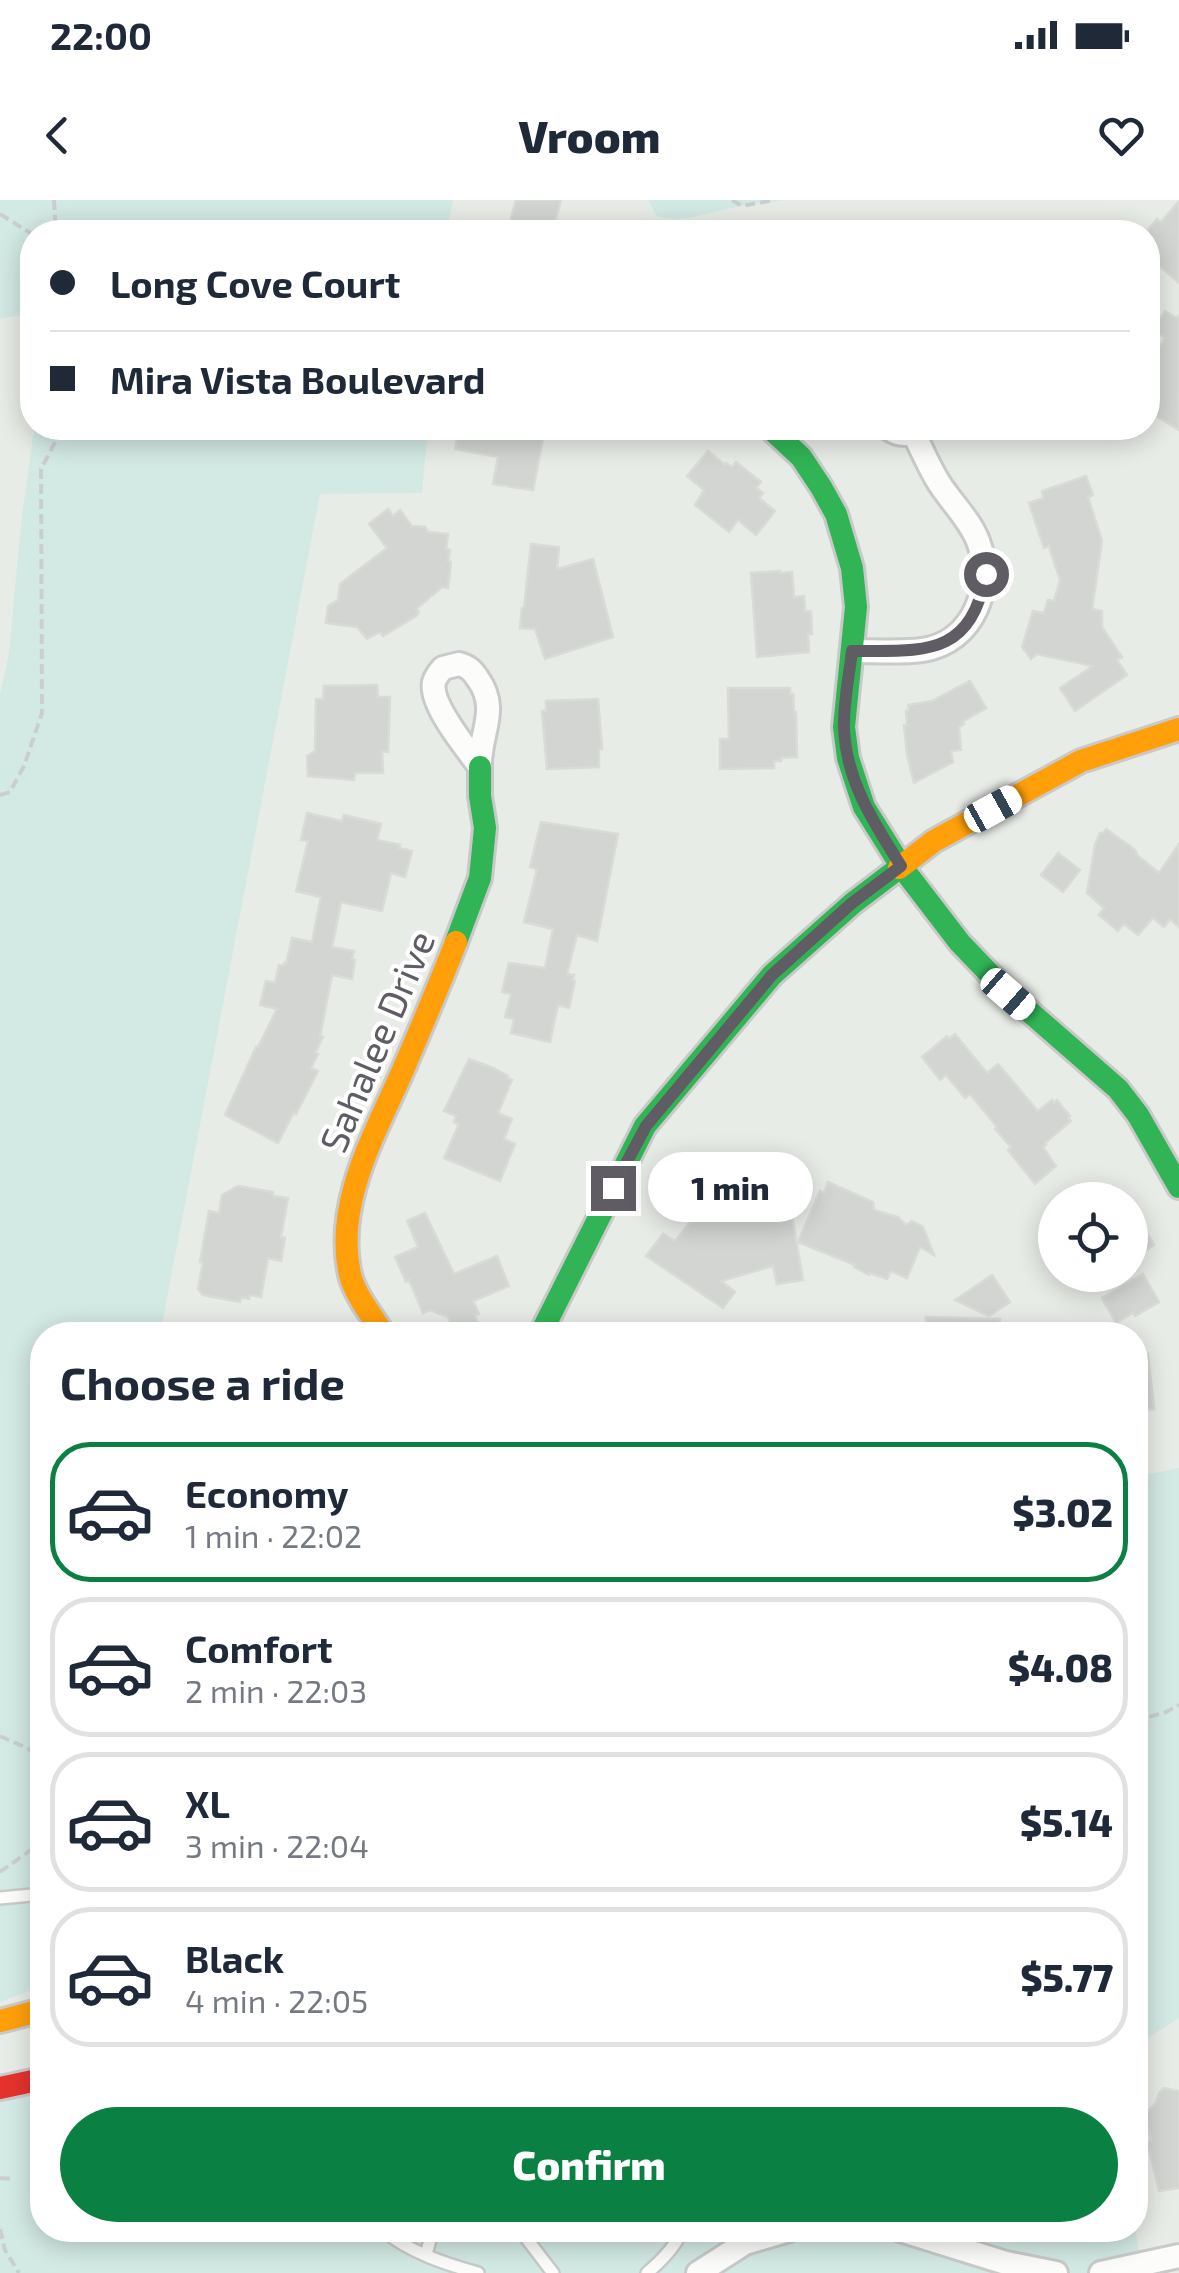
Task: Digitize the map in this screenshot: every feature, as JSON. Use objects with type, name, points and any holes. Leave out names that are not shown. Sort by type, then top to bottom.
[{"type":"street","points":[[783,440],[801,457],[822,487],[836,514],[852,568],[856,606],[844,728],[848,758],[864,807],[901,866],[960,943],[1008,994],[1118,1089],[1138,1115],[1179,1186]]},
{"type":"street","points":[[852,651],[926,650],[946,642],[965,626],[980,603],[986,574],[978,539],[938,481],[922,440]]},
{"type":"street","points":[[546,1322],[646,1126],[772,975],[852,903],[934,841],[1081,762],[1179,729]]},
{"type":"street","name":"Sahalee Drive","points":[[376,1322],[351,1280],[347,1221],[358,1174],[434,999],[480,878],[485,828],[480,767]]},
{"type":"street","points":[[0,2021],[30,2013]]},
{"type":"street","points":[[0,2088],[30,2082]]},
{"type":"street","points":[[698,2273],[748,2242]]},
{"type":"street","points":[[939,2242],[1006,2263],[1056,2273]]},
{"type":"street","points":[[1101,2273],[1179,2256]]},
{"type":"lane","points":[[0,1898],[30,1895]]},
{"type":"lane","points":[[397,2242],[476,2273]]},
{"type":"lane","points":[[426,2254],[430,2242]]},
{"type":"lane","points":[[529,2242],[553,2273]]},
{"type":"lane","points":[[647,2273],[675,2242]]},
{"type":"path","points":[[732,200],[742,206],[774,200]]},
{"type":"path","points":[[0,795],[10,792],[24,766],[42,712],[41,469],[57,440]]},
{"type":"path","points":[[1148,1717],[1179,1705]]},
{"type":"path","points":[[0,1736],[30,1751]]},
{"type":"path","points":[[0,1872],[30,1851]]},
{"type":"path","points":[[0,2178],[12,2179]]},
{"type":"path","points":[[0,2229],[5,2250],[19,2273]]},
{"type":"shaded area","points":[[0,200],[453,200],[449,220],[20,220],[20,315],[0,319]]},
{"type":"shaded area","points":[[648,200],[785,200],[676,219],[657,216]]},
{"type":"shaded area","points":[[32,440],[427,440],[422,493],[320,494],[162,1322],[30,1322],[30,1991],[0,2002],[0,695],[9,653]]},
{"type":"shaded area","points":[[1179,1468],[1179,2018],[1148,2038],[1148,1474]]},
{"type":"shaded area","points":[[30,2086],[30,2242],[1137,2242],[1143,2273],[0,2273],[0,2092]]},
{"type":"building","points":[[516,200],[561,200],[555,220],[511,220]]},
{"type":"building","points":[[1179,201],[1179,283],[1160,266],[1161,222]]},
{"type":"building","points":[[1165,311],[1177,318],[1179,315],[1179,430],[1160,418],[1160,346],[1165,338],[1160,335],[1160,319]]},
{"type":"building","points":[[457,440],[543,440],[533,490],[493,484],[498,457],[455,449]]},
{"type":"building","points":[[708,451],[725,465],[732,467],[736,462],[761,482],[756,488],[763,493],[759,498],[775,511],[756,535],[738,520],[729,532],[695,505],[704,490],[687,476]]},
{"type":"building","points":[[1086,476],[1093,495],[1088,497],[1102,541],[1092,609],[1102,611],[1102,627],[1122,657],[1117,660],[1127,675],[1075,711],[1060,688],[1093,666],[1037,654],[1031,659],[1022,647],[1033,611],[1044,613],[1048,600],[1054,601],[1060,580],[1029,503],[1043,498],[1042,491]]},
{"type":"building","points":[[388,509],[393,516],[400,510],[412,526],[448,534],[448,588],[442,587],[416,609],[416,616],[383,636],[380,632],[367,639],[357,627],[326,623],[328,606],[338,600],[340,584],[387,548],[369,524]]},
{"type":"building","points":[[531,544],[559,547],[557,569],[593,559],[613,637],[545,659],[535,629],[520,628]]},
{"type":"building","points":[[792,572],[794,597],[804,596],[805,611],[811,611],[809,652],[757,657],[751,573]]},
{"type":"building","points":[[970,681],[986,708],[962,722],[961,750],[951,751],[953,762],[914,783],[904,725],[908,705],[932,701]]},
{"type":"building","points":[[377,685],[378,697],[390,697],[388,752],[382,751],[383,773],[355,773],[354,780],[308,776],[307,756],[315,751],[316,699],[323,699],[324,686]]},
{"type":"building","points":[[728,688],[790,688],[796,712],[797,757],[774,761],[774,768],[720,769],[720,739],[729,739]]},
{"type":"building","points":[[598,699],[602,749],[599,767],[547,769],[542,711],[546,711],[546,701]]},
{"type":"building","points":[[307,813],[342,821],[344,815],[381,824],[377,840],[412,851],[405,877],[391,873],[382,911],[341,902],[332,947],[354,951],[352,979],[332,975],[320,1036],[323,1037],[311,1068],[318,1071],[278,1143],[225,1115],[277,1009],[260,1005],[266,981],[275,983],[279,965],[286,964],[292,938],[312,942],[321,897],[296,891],[308,841],[301,840]]},
{"type":"building","points":[[541,822],[618,834],[597,941],[577,935],[567,974],[574,975],[575,981],[569,1008],[558,1005],[550,1042],[511,1033],[514,1019],[505,1017],[511,994],[502,992],[509,963],[545,968],[553,929],[524,922],[537,869],[530,867]]},
{"type":"building","points":[[1106,829],[1159,873],[1179,844],[1179,927],[1170,919],[1164,927],[1153,918],[1138,935],[1124,924],[1118,931],[1099,915],[1104,908],[1087,893],[1095,845]]},
{"type":"building","points":[[1058,853],[1080,870],[1063,892],[1041,875]]},
{"type":"building","points":[[955,1034],[987,1073],[998,1064],[1038,1111],[1057,1100],[1070,1116],[1071,1121],[1043,1147],[1056,1166],[1035,1184],[970,1094],[965,1098],[946,1075],[940,1080],[922,1057]]},
{"type":"building","points":[[469,1059],[512,1080],[498,1113],[512,1119],[504,1139],[515,1144],[500,1181],[444,1158],[459,1124],[454,1122],[456,1116],[444,1111]]},
{"type":"building","points":[[828,1182],[873,1202],[874,1210],[898,1217],[906,1225],[912,1221],[923,1227],[934,1255],[920,1247],[907,1278],[891,1271],[887,1279],[869,1275],[855,1265],[798,1242],[820,1191],[824,1193]]},
{"type":"building","points":[[238,1186],[288,1198],[281,1261],[268,1258],[261,1297],[241,1297],[240,1302],[203,1295],[198,1289],[209,1211],[219,1213],[222,1195]]},
{"type":"building","points":[[722,1186],[724,1201],[757,1193],[758,1199],[781,1193],[783,1202],[789,1199],[803,1280],[777,1284],[773,1266],[721,1281],[735,1292],[723,1308],[646,1256],[663,1234],[675,1241],[703,1206],[699,1191]]},
{"type":"building","points":[[425,1213],[454,1274],[497,1256],[509,1286],[473,1301],[479,1314],[475,1315],[478,1322],[450,1322],[448,1317],[430,1310],[423,1313],[395,1257],[418,1247],[407,1221]]},
{"type":"building","points":[[992,1275],[1010,1302],[989,1316],[955,1300]]},
{"type":"building","points":[[1148,1283],[1159,1302],[1115,1322],[1102,1298],[1112,1292],[1148,1292]]},
{"type":"building","points":[[926,1317],[1000,1319],[1000,1322],[926,1322]]},
{"type":"building","points":[[1148,1354],[1154,1409],[1148,1409]]},
{"type":"building","points":[[1164,2088],[1179,2091],[1179,2188],[1159,2191],[1148,2145],[1148,2111]]},
{"type":"traffic: fast","points":[[783,440],[801,457],[836,514],[852,568],[856,607],[844,727],[848,758],[864,807],[901,866],[960,943],[1008,993],[1118,1089],[1138,1115],[1179,1187]]},
{"type":"traffic: fast","points":[[456,942],[480,878],[485,828],[480,767]]},
{"type":"traffic: fast","points":[[547,1322],[645,1126],[772,975],[899,868]]},
{"type":"traffic: slow","points":[[899,868],[934,841],[1081,761],[1179,729]]},
{"type":"traffic: slow","points":[[376,1322],[350,1275],[347,1248],[352,1195],[456,942]]},
{"type":"traffic: slow","points":[[0,2021],[30,2013]]},
{"type":"traffic: jam","points":[[0,2088],[30,2082]]},
{"type":"route","points":[[613,1188],[646,1126],[772,975],[852,903],[901,866],[864,807],[848,758],[844,728],[852,651],[926,650],[946,642],[965,626],[980,603],[986,574]]}]
